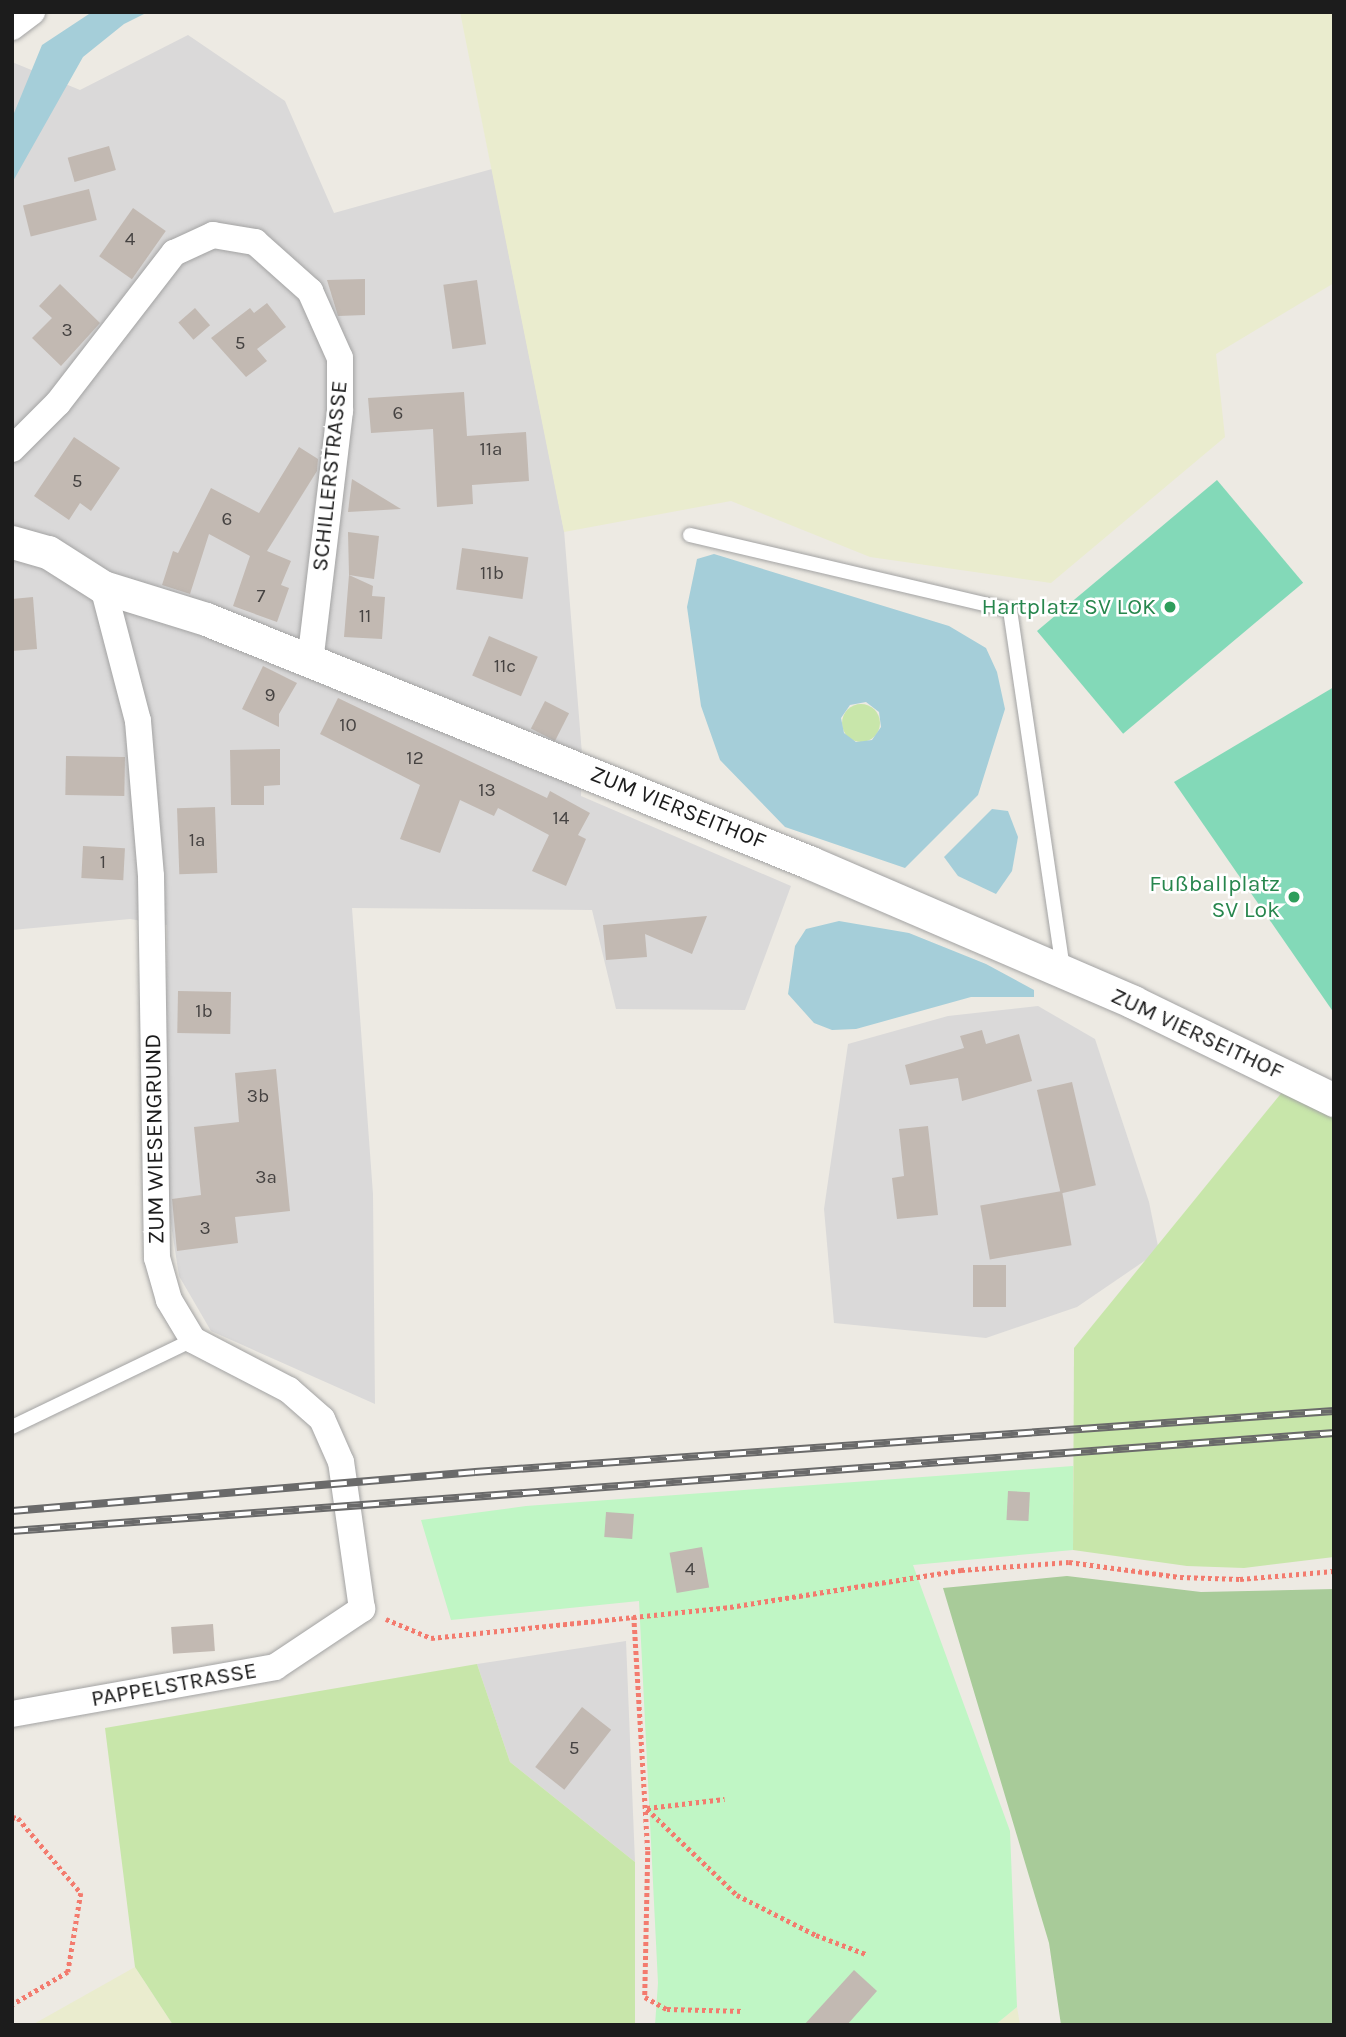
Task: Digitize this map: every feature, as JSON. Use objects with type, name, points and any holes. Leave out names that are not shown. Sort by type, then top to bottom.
[{"type":"street","points":[[12,27],[32,12]]},
{"type":"street","name":"SCHILLERSTRASSE","points":[[12,449],[58,403],[174,253],[213,235],[255,242],[310,290],[340,358],[340,411],[310,661]]},
{"type":"street","name":"ZUM VIERSEITHOF","points":[[12,542],[48,552],[103,587],[206,619],[786,852],[1063,972],[1334,1100]]},
{"type":"street","name":"ZUM WIESENGRUND","points":[[103,587],[138,721],[151,876],[157,1258],[169,1300],[193,1339]]},
{"type":"street","points":[[193,1339],[289,1390],[322,1419],[341,1462],[362,1609]]},
{"type":"street","name":"PAPPELSTRASSE","points":[[12,1714],[275,1667],[362,1609]]},
{"type":"lane","points":[[690,535],[1010,610],[1063,972]]},
{"type":"lane","points":[[12,1427],[193,1339]]},
{"type":"path","points":[[362,1609],[431,1638],[730,1607],[961,1570],[1056,1563],[1240,1579],[1334,1571]]},
{"type":"path","points":[[634,1616],[646,1808],[645,1997],[667,2009],[744,2011]]},
{"type":"path","points":[[646,1808],[724,1799]]},
{"type":"path","points":[[646,1808],[737,1895],[816,1935],[866,1954]]},
{"type":"path","points":[[12,1817],[18,1818],[82,1893],[68,1972],[12,2005]]},
{"type":"shaded area","points":[[188,35],[285,101],[334,213],[492,169],[564,530],[582,754],[581,796],[791,886],[745,1010],[616,1009],[592,910],[352,908],[373,1194],[375,1404],[211,1331],[179,1276],[164,1178],[167,925],[130,919],[12,930],[12,62],[80,90]]},
{"type":"shaded area","points":[[1038,1006],[1095,1039],[1149,1202],[1159,1251],[1077,1307],[986,1338],[834,1323],[824,1209],[848,1044],[948,1016]]},
{"type":"shaded area","points":[[626,1641],[635,1862],[510,1762],[477,1664]]},
{"type":"green space","points":[[460,12],[1334,12],[1334,283],[1216,354],[1225,437],[1051,583],[870,557],[731,501],[564,532]]},
{"type":"green space","name":"Hartplatz SV LOK","points":[[1217,480],[1303,583],[1123,734],[1037,631]]},
{"type":"green space","name":"Fußballplatz SV Lok","points":[[1334,687],[1334,1013],[1174,782]]},
{"type":"green space","points":[[861,704],[875,709],[880,723],[875,737],[861,742],[847,737],[842,723],[847,709]]},
{"type":"green space","points":[[1292,1080],[1334,1100],[1334,1557],[1244,1568],[1187,1566],[1073,1550],[1074,1348]]},
{"type":"green space","points":[[1073,1466],[1073,1550],[913,1565],[1010,1831],[1017,2007],[995,2025],[655,2025],[658,1983],[639,1601],[451,1620],[421,1520],[526,1506]]},
{"type":"green space","points":[[1067,1576],[1201,1592],[1334,1589],[1334,2025],[1061,2025],[1049,1943],[943,1588]]},
{"type":"green space","points":[[477,1664],[510,1762],[635,1862],[635,2025],[173,2025],[135,1967],[105,1728]]},
{"type":"green space","points":[[135,1967],[173,2025],[32,2025]]},
{"type":"green space","points":[[1017,2007],[1020,2025],[995,2025]]},
{"type":"water","points":[[92,12],[148,12],[124,24],[83,57],[12,183],[12,118],[42,45]]},
{"type":"water","points":[[714,554],[949,626],[986,648],[997,672],[1005,709],[978,795],[905,868],[785,827],[720,760],[701,706],[687,607],[697,559]],"holes":[[[866,702],[879,712],[881,727],[872,740],[856,742],[844,733],[841,718],[850,705]]]},
{"type":"water","points":[[992,809],[1008,811],[1018,837],[1012,871],[996,894],[958,876],[944,857]]},
{"type":"water","points":[[839,921],[909,933],[986,964],[1034,990],[1034,997],[971,997],[856,1029],[832,1030],[814,1023],[788,994],[795,946],[806,929]]},
{"type":"building","points":[[109,146],[116,170],[75,182],[68,158]]},
{"type":"building","points":[[89,189],[97,220],[31,237],[23,205]]},
{"type":"building","points":[[133,208],[166,231],[132,279],[99,256]]},
{"type":"building","points":[[365,279],[365,315],[338,316],[327,280]]},
{"type":"building","points":[[477,280],[486,344],[452,349],[443,285]]},
{"type":"building","points":[[60,284],[100,323],[61,366],[32,338],[52,318],[39,306]]},
{"type":"building","points":[[267,303],[286,327],[257,349],[267,361],[246,377],[211,338],[250,308],[254,313]]},
{"type":"building","points":[[195,308],[210,325],[193,340],[178,322]]},
{"type":"building","points":[[464,392],[467,436],[526,432],[529,481],[472,485],[473,504],[437,507],[433,429],[371,433],[368,398]]},
{"type":"building","points":[[74,437],[120,468],[91,511],[80,503],[69,520],[34,496]]},
{"type":"building","points":[[299,447],[318,459],[317,471],[267,551],[291,561],[281,585],[289,588],[277,622],[233,606],[250,556],[209,534],[190,594],[162,585],[173,551],[178,553],[211,488],[259,513]]},
{"type":"building","points":[[352,479],[401,509],[348,512]]},
{"type":"building","points":[[348,532],[379,536],[374,579],[349,575]]},
{"type":"building","points":[[462,548],[528,557],[523,599],[456,590]]},
{"type":"building","points":[[349,575],[373,586],[372,596],[385,597],[382,639],[344,637]]},
{"type":"building","points":[[33,597],[37,649],[12,651],[12,599]]},
{"type":"building","points":[[489,636],[538,657],[521,696],[472,676]]},
{"type":"building","points":[[263,666],[297,683],[279,714],[279,727],[242,709]]},
{"type":"building","points":[[338,698],[547,798],[550,791],[590,813],[578,835],[586,839],[566,886],[532,871],[549,835],[498,808],[494,816],[460,800],[440,853],[400,839],[420,785],[320,734]]},
{"type":"building","points":[[545,701],[569,713],[555,741],[531,729]]},
{"type":"building","points":[[280,749],[280,785],[264,786],[264,805],[231,805],[230,750]]},
{"type":"building","points":[[66,756],[125,757],[124,796],[65,795]]},
{"type":"building","points":[[215,807],[217,873],[179,874],[177,808]]},
{"type":"building","points":[[83,846],[125,848],[123,880],[81,878]]},
{"type":"building","points":[[707,916],[692,954],[645,934],[647,957],[606,960],[603,925]]},
{"type":"building","points":[[178,991],[231,992],[230,1034],[177,1033]]},
{"type":"building","points":[[982,1030],[986,1044],[1019,1034],[1032,1081],[962,1101],[958,1078],[910,1085],[905,1065],[964,1048],[960,1036]]},
{"type":"building","points":[[276,1069],[290,1211],[235,1217],[238,1243],[177,1251],[172,1199],[201,1195],[194,1127],[239,1122],[235,1073]]},
{"type":"building","points":[[1072,1082],[1096,1185],[1061,1193],[1037,1090]]},
{"type":"building","points":[[928,1126],[938,1215],[897,1219],[892,1178],[904,1176],[899,1129]]},
{"type":"building","points":[[1062,1191],[1072,1245],[990,1260],[980,1205]]},
{"type":"building","points":[[973,1265],[1006,1265],[1006,1307],[973,1307]]},
{"type":"building","points":[[1008,1491],[1030,1492],[1028,1521],[1006,1520]]},
{"type":"building","points":[[606,1512],[634,1514],[632,1539],[604,1537]]},
{"type":"building","points":[[702,1547],[709,1587],[677,1593],[670,1553]]},
{"type":"building","points":[[213,1624],[215,1651],[173,1654],[171,1627]]},
{"type":"building","points":[[582,1707],[611,1730],[564,1790],[535,1767]]},
{"type":"building","points":[[854,1970],[877,1991],[847,2025],[804,2025]]},
{"type":"railway","points":[[12,1511],[475,1472],[1334,1411]]},
{"type":"railway","points":[[12,1531],[1334,1433]]},
{"type":"place","name":"Hartplatz SV LOK","points":[[1170,607]]},
{"type":"place","name":"Fußballplatz SV Lok","points":[[1294,897]]}]
